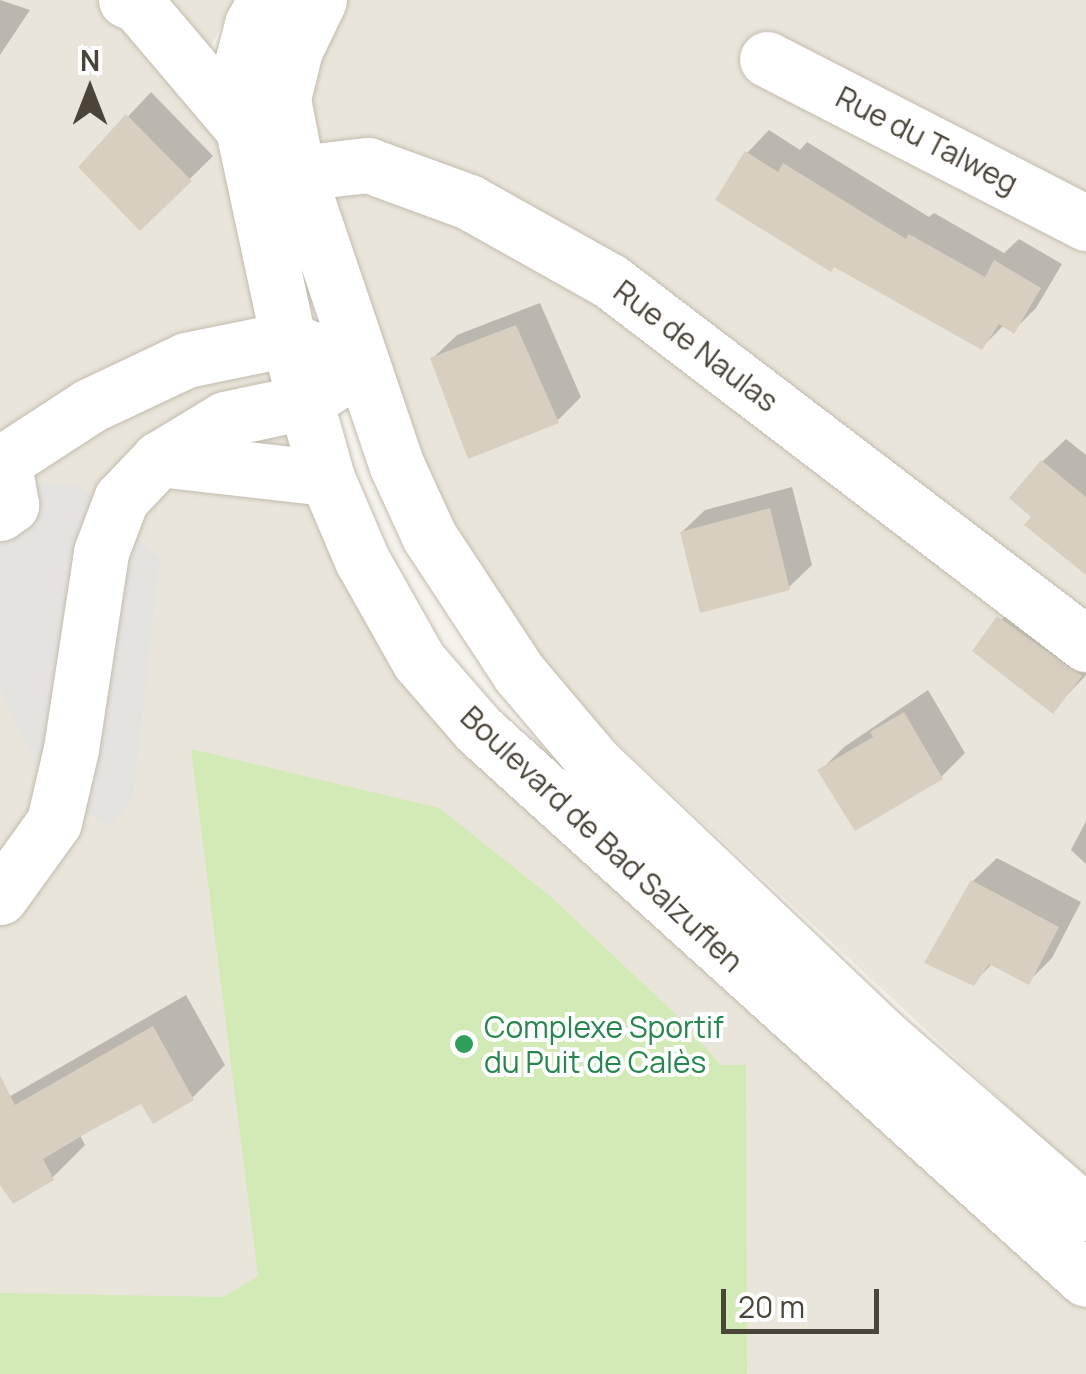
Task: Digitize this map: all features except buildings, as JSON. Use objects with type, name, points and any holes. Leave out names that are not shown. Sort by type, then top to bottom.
[{"type":"street","points":[[126,0],[138,5],[265,159]]},
{"type":"street","name":"Boulevard de Bad Salzuflen","points":[[265,0],[252,24],[242,63],[265,159],[331,370],[397,466],[429,536],[520,673],[596,764],[878,1032],[1086,1213]]},
{"type":"street","name":"Boulevard de Bad Salzuflen","points":[[319,0],[295,50],[265,159],[288,339],[331,370]]},
{"type":"street","name":"Rue du Talweg","points":[[766,59],[1086,223]]},
{"type":"street","name":"Rue de Naulas","points":[[265,159],[368,165],[469,202],[610,280],[1086,644]]},
{"type":"street","points":[[1,480],[92,405],[186,360],[288,339]]},
{"type":"street","points":[[0,897],[54,822],[71,750],[101,552],[121,499],[159,460],[225,418],[331,370]]},
{"type":"street","name":"Boulevard de Bad Salzuflen","points":[[331,370],[327,478],[362,560],[419,661],[479,730],[1086,1279]]},
{"type":"street","points":[[159,460],[327,478]]},
{"type":"shaded area","points":[[0,0],[234,0],[198,72],[344,492],[441,670],[1086,1284],[1086,1374],[0,1374]]},
{"type":"shaded area","points":[[332,0],[1086,0],[1086,1179],[541,672],[415,479],[293,97]]},
{"type":"shaded area","points":[[0,479],[81,487],[160,558],[133,800],[108,827],[43,782],[0,689]]},
{"type":"green space","name":"Complexe Sportif du Puit de Calès","points":[[191,749],[439,808],[550,896],[686,1024],[720,1065],[746,1065],[747,1374],[0,1374],[0,1293],[223,1297],[258,1276]]},
{"type":"place","name":"Complexe Sportif du Puit de Calès","points":[[464,1044]]}]
